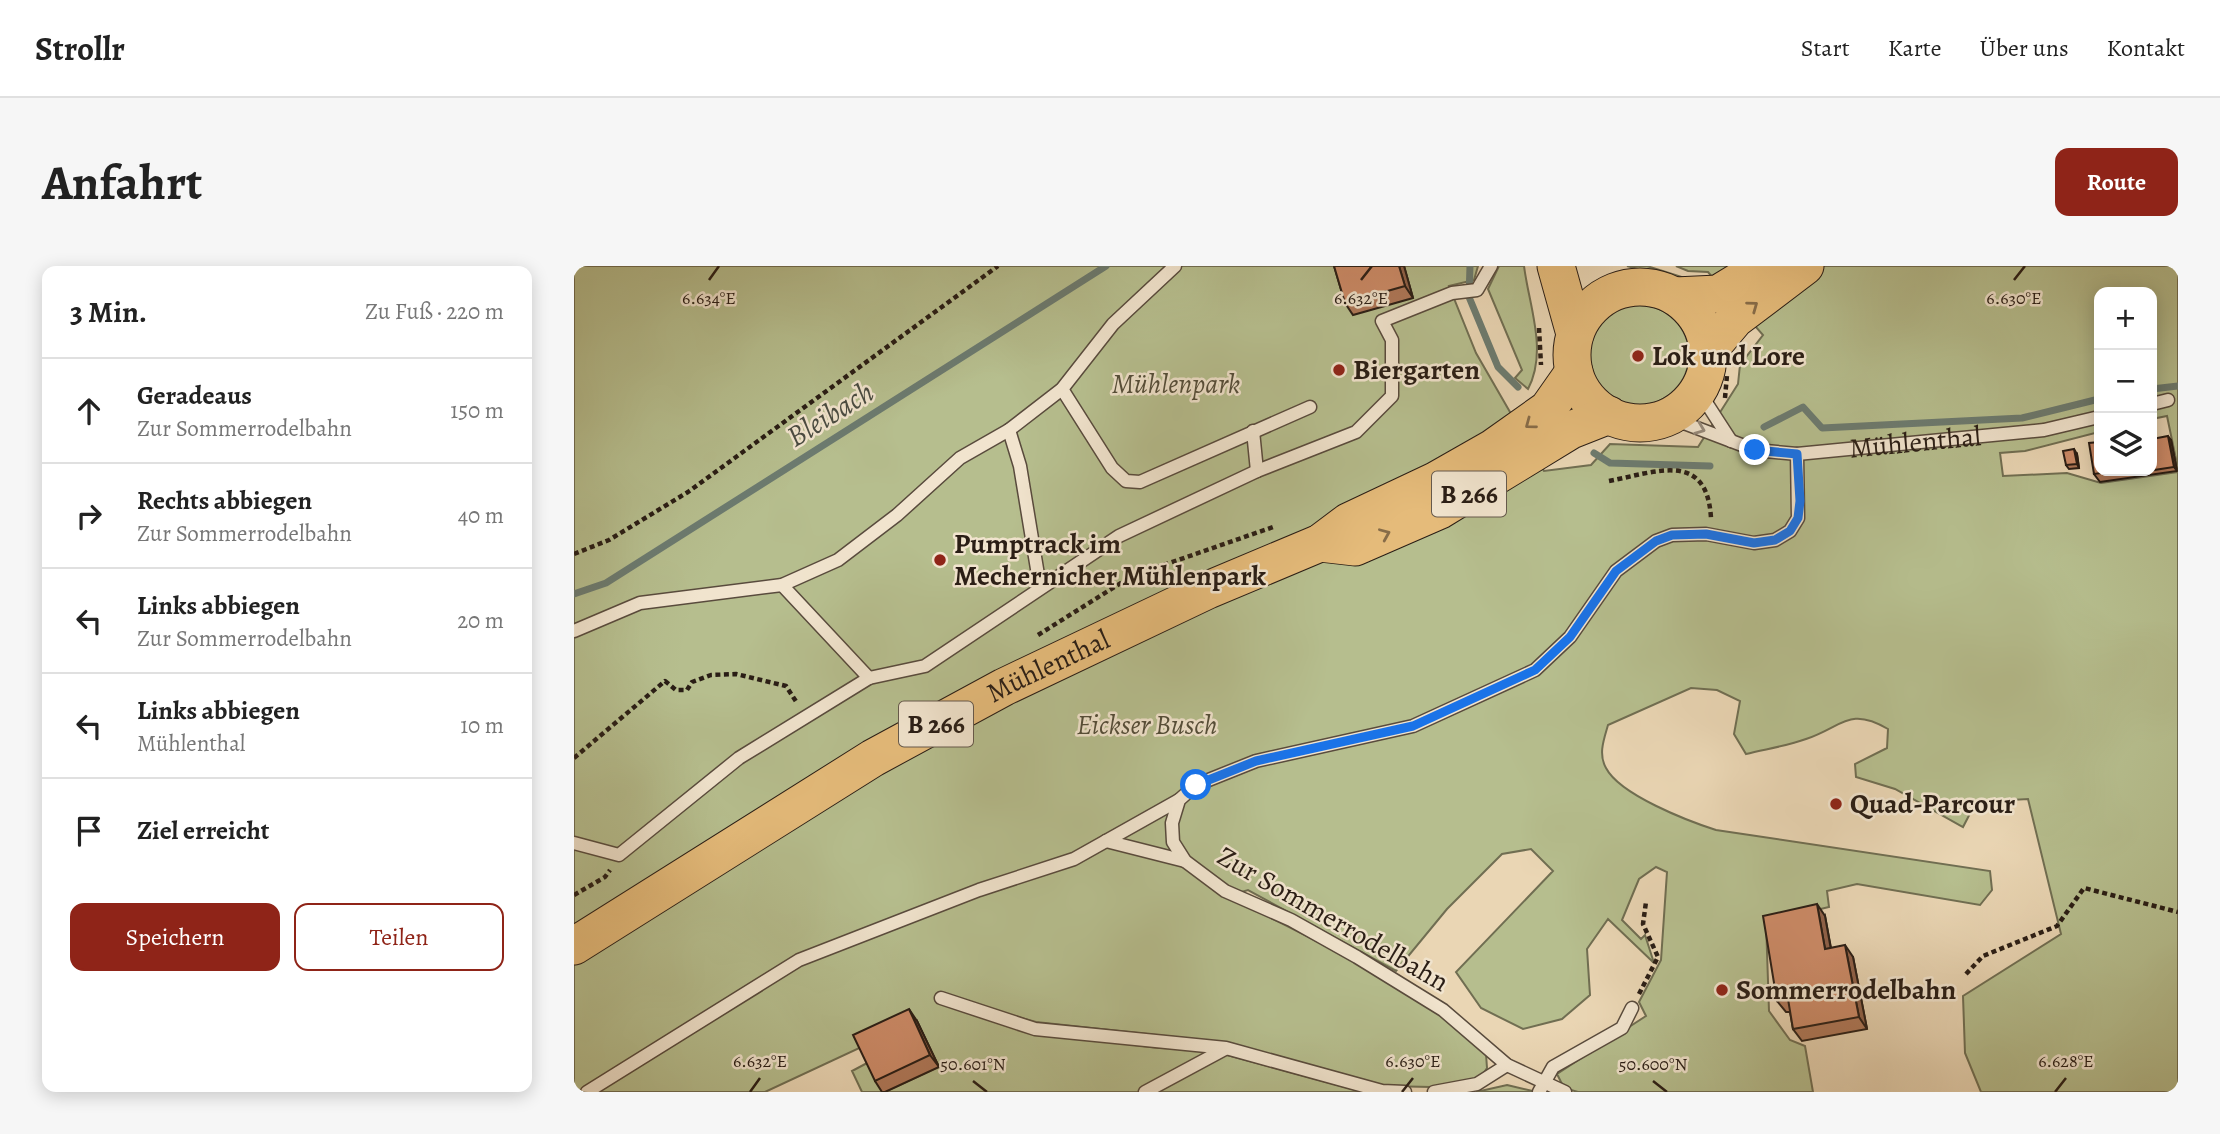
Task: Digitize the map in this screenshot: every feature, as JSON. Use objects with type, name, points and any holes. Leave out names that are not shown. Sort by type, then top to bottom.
[{"type":"main road","points":[[1556,266],[1575,334]]},
{"type":"main road","points":[[1608,266],[1659,291],[1698,319],[1708,351],[1706,372],[1698,390],[1685,405],[1668,417],[1639,422],[1609,415],[1594,405],[1574,372],[1572,353],[1575,334],[1583,318],[1601,299],[1625,288],[1659,291],[1718,294],[1764,266]]},
{"type":"main road","points":[[1708,351],[1735,319],[1805,266]]},
{"type":"main road","name":"Mühlenthal","points":[[574,946],[873,758],[1004,687],[1208,590],[1320,543],[1348,522],[1435,481],[1519,432],[1548,409],[1574,372]]},
{"type":"main road","name":"Mühlenthal","points":[[1320,543],[1355,547],[1417,520],[1468,495],[1571,430],[1609,415]]},
{"type":"lane","points":[[574,631],[640,603],[782,585],[838,560],[897,515],[960,458],[1009,430],[1062,389],[1113,324],[1175,266]]},
{"type":"lane","points":[[575,841],[619,855],[739,758],[869,678],[925,666],[1119,536],[1257,471],[1356,432],[1392,396],[1392,340],[1382,321],[1452,293],[1477,290],[1491,266]]},
{"type":"lane","points":[[1062,389],[1112,468],[1126,481],[1140,482],[1310,407]]},
{"type":"lane","points":[[1698,390],[1731,441]]},
{"type":"lane","points":[[2157,403],[2168,400]]},
{"type":"lane","name":"Mühlenthal","points":[[1668,417],[1755,450],[1797,454],[2044,430],[2094,418]]},
{"type":"lane","points":[[1009,430],[1020,466],[1040,587]]},
{"type":"lane","points":[[1253,431],[1257,471]]},
{"type":"lane","points":[[587,1092],[799,960],[979,890],[1074,859],[1178,800],[1196,785],[1256,761],[1413,726],[1535,670],[1570,637],[1616,571],[1656,541],[1672,535],[1706,534],[1754,543],[1775,540],[1790,531],[1798,518],[1800,501],[1797,454]]},
{"type":"lane","points":[[782,585],[869,678]]},
{"type":"lane","name":"Zur Sommerrodelbahn","points":[[1178,800],[1172,823],[1173,842],[1185,861],[1225,891],[1292,920],[1443,1010],[1507,1065],[1541,1087],[1565,1092]]},
{"type":"lane","points":[[1105,841],[1185,861]]},
{"type":"lane","points":[[941,998],[1035,1029],[1226,1048],[1382,1091],[1405,1092]]},
{"type":"lane","points":[[1541,1087],[1553,1067],[1622,1028],[1632,1008]]},
{"type":"lane","points":[[1145,1092],[1226,1048]]},
{"type":"lane","points":[[1434,1092],[1476,1084],[1507,1065]]},
{"type":"path","points":[[574,554],[609,540],[688,492],[998,266]]},
{"type":"path","points":[[1609,481],[1670,468],[1694,476],[1710,496]]},
{"type":"path","points":[[574,758],[665,681],[676,690],[687,690],[692,682],[710,675],[736,674],[758,681],[774,681],[786,686],[806,717]]},
{"type":"path","points":[[574,895],[605,877],[619,855]]},
{"type":"path","points":[[1965,974],[1983,956],[2057,926],[2084,888],[2178,912]]},
{"type":"path","points":[[1632,1008],[1658,957],[1643,924],[1646,902]]},
{"type":"green space","points":[[574,266],[1478,266],[1474,280],[1449,286],[1476,353],[1544,471],[1591,465],[1610,444],[1698,447],[1738,384],[1740,365],[1763,335],[1708,272],[1688,271],[1676,266],[2178,266],[2178,469],[2167,416],[2157,418],[2157,287],[2094,287],[2094,433],[2025,451],[2000,453],[2003,476],[2067,473],[2101,483],[2178,472],[2178,1092],[1981,1092],[1965,1053],[1963,996],[2061,934],[2028,799],[1976,802],[1963,827],[1895,789],[1856,777],[1855,764],[1887,748],[1888,729],[1875,722],[1854,719],[1799,741],[1746,754],[1734,734],[1740,701],[1717,690],[1691,688],[1608,725],[1602,757],[1606,768],[1625,788],[1673,814],[1716,830],[1990,871],[1992,890],[1980,905],[1857,884],[1827,891],[1829,907],[1766,922],[1769,1011],[1790,1040],[1805,1046],[1813,1092],[1578,1092],[1564,1088],[1557,1074],[1646,1016],[1639,1002],[1661,960],[1667,872],[1656,867],[1639,879],[1622,920],[1641,939],[1645,935],[1654,963],[1608,919],[1587,949],[1590,995],[1562,1019],[1523,1029],[1481,1008],[1456,972],[1553,871],[1531,849],[1502,854],[1447,909],[1396,971],[1248,890],[1228,896],[1354,960],[1437,1012],[1486,1054],[1487,1068],[1482,1076],[1470,1081],[1431,1087],[1385,1086],[1212,1041],[1036,1022],[939,995],[938,999],[1035,1033],[1159,1048],[1205,1049],[1363,1092],[885,1092],[938,1067],[917,1021],[765,1092],[574,1092]]},
{"type":"green space","points":[[1499,266],[1524,266],[1537,344],[1534,374],[1528,389],[1515,378],[1522,370],[1488,289]]},
{"type":"green space","points":[[1627,266],[1647,266],[1691,280],[1675,279]]},
{"type":"green space","points":[[1639,305],[1658,309],[1674,320],[1685,336],[1689,355],[1685,374],[1674,390],[1658,401],[1639,405],[1620,401],[1604,390],[1593,374],[1589,355],[1593,336],[1604,320],[1620,309]]},
{"type":"green space","points":[[869,1062],[883,1092],[862,1092],[852,1071]]},
{"type":"green space","points":[[1507,1085],[1537,1092],[1476,1092]]},
{"type":"building","points":[[1334,266],[1399,266],[1405,286],[1345,303]]},
{"type":"building","points":[[2168,436],[2174,467],[2157,470],[2157,438]]},
{"type":"building","points":[[2094,442],[2094,474],[2089,443]]},
{"type":"building","points":[[2074,449],[2077,464],[2066,465],[2063,451]]},
{"type":"building","points":[[1817,904],[1825,949],[1845,945],[1859,1017],[1793,1029],[1788,999],[1777,1001],[1763,916]]},
{"type":"building","points":[[909,1009],[930,1055],[875,1081],[853,1035]]},
{"type":"waterway","name":"Bleibach","points":[[574,594],[606,583],[1106,266]]},
{"type":"waterway","points":[[1470,266],[1469,297],[1498,367],[1518,387]]},
{"type":"waterway","points":[[2157,388],[2178,386]]},
{"type":"waterway","points":[[1764,427],[1803,407],[1822,428],[2022,418],[2094,400]]},
{"type":"waterway","points":[[1594,453],[1610,463],[1710,466]]},
{"type":"place","name":"Lok und Lore","points":[[1638,356]]},
{"type":"place","name":"Biergarten","points":[[1339,370]]},
{"type":"place","name":"Pumptrack im Mechernicher Mühlenpark","points":[[940,560]]},
{"type":"place","name":"Quad-Parcour","points":[[1836,804]]},
{"type":"place","name":"Sommerrodelbahn","points":[[1722,990]]},
{"type":"route","points":[[1196,785],[1256,761],[1413,726],[1535,670],[1570,637],[1616,571],[1656,541],[1672,535],[1706,534],[1754,543],[1775,540],[1790,531],[1798,518],[1800,501],[1797,454],[1755,450]]},
{"type":"park label","name":"Mühlenpark","points":[[1176,384]]},
{"type":"park label","name":"Eickser Busch","points":[[1147,725]]}]
